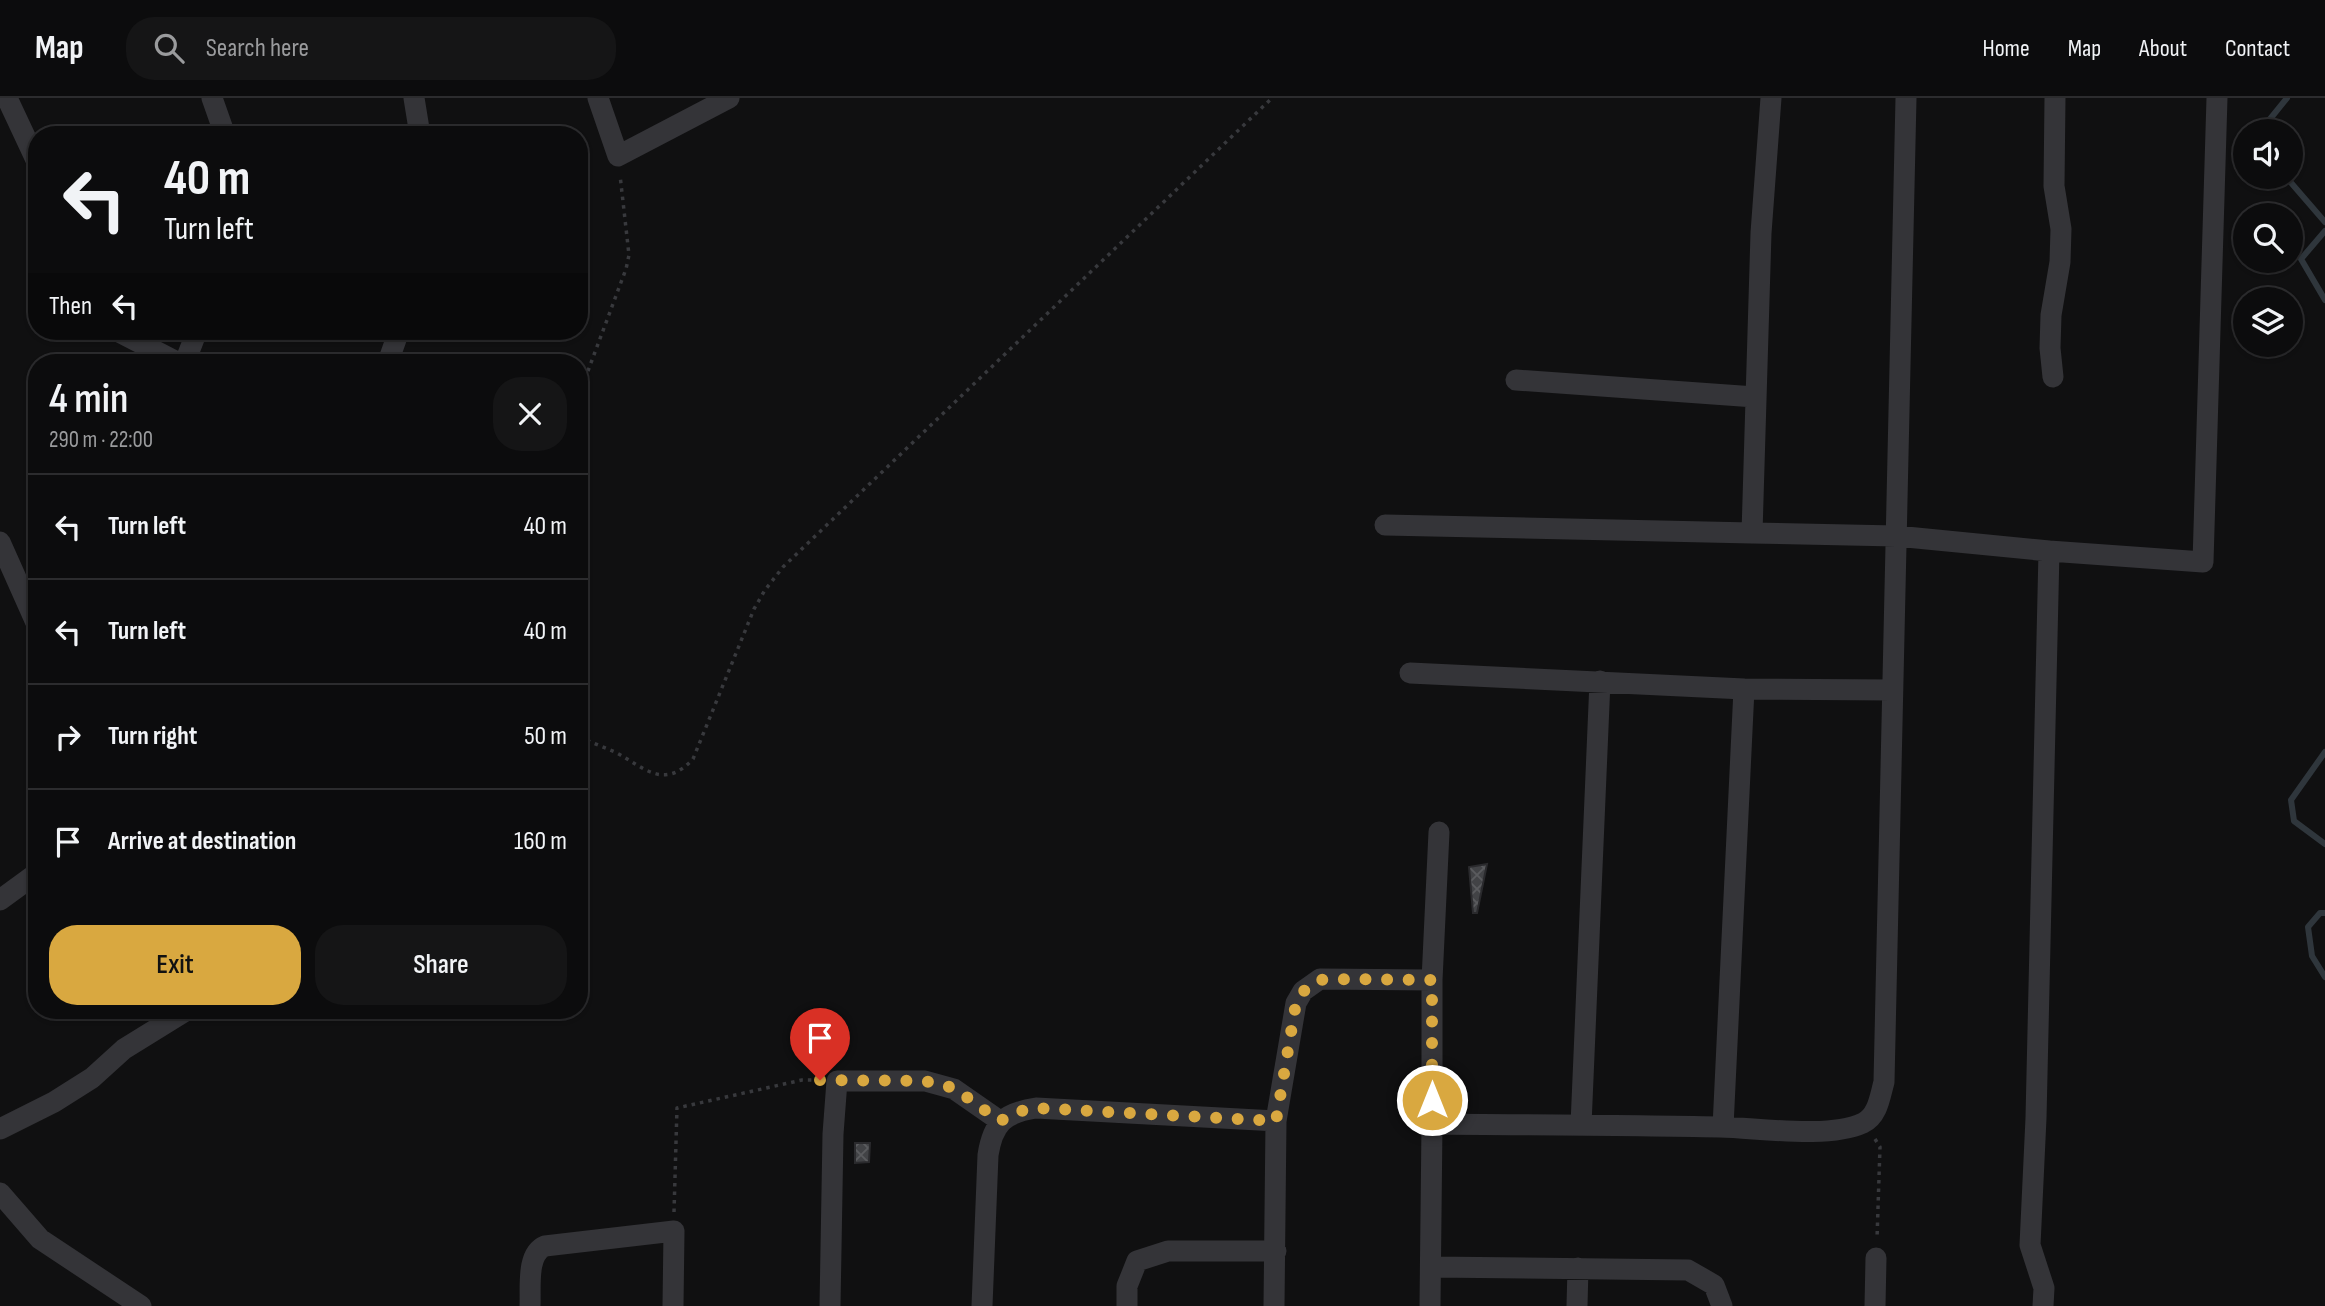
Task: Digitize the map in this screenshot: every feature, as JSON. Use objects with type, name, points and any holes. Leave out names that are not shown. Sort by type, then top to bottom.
[{"type":"street","points":[[8,98],[28,142]]},
{"type":"street","points":[[212,98],[222,126]]},
{"type":"street","points":[[414,98],[418,126]]},
{"type":"street","points":[[598,98],[618,156],[729,98]]},
{"type":"street","points":[[1752,533],[1761,233],[1772,98]]},
{"type":"street","points":[[1432,1124],[1723,1127],[1825,1131],[1847,1129],[1866,1122],[1875,1112],[1884,1082],[1906,98]]},
{"type":"street","points":[[2053,377],[2050,315],[2060,262],[2061,229],[2054,186],[2055,98]]},
{"type":"street","points":[[1385,525],[1896,536],[2203,562],[2217,98]]},
{"type":"street","points":[[134,340],[162,354]]},
{"type":"street","points":[[1516,380],[1755,397]]},
{"type":"street","points":[[0,542],[28,603]]},
{"type":"street","points":[[2042,1306],[2044,1288],[2030,1245],[2036,1118],[2049,551]]},
{"type":"street","points":[[1410,673],[1744,689],[1892,690]]},
{"type":"street","points":[[1581,1125],[1600,681]]},
{"type":"street","points":[[1723,1127],[1744,689]]},
{"type":"street","points":[[1430,1306],[1432,980],[1439,832]]},
{"type":"street","points":[[0,900],[28,880]]},
{"type":"street","points":[[1274,1306],[1276,1121],[1296,1003],[1303,991],[1320,979],[1432,980]]},
{"type":"street","points":[[0,1129],[54,1102],[92,1078],[124,1049],[172,1019]]},
{"type":"street","points":[[830,1306],[833,1134],[837,1080],[925,1081],[954,1088],[1000,1121]]},
{"type":"street","points":[[982,1306],[988,1154],[991,1136],[1000,1121],[1024,1110],[1036,1108],[1276,1121]]},
{"type":"street","points":[[0,1193],[40,1239],[141,1306]]},
{"type":"street","points":[[530,1306],[532,1267],[538,1249],[674,1231],[673,1306]]},
{"type":"street","points":[[1127,1306],[1127,1286],[1137,1261],[1168,1251],[1276,1251]]},
{"type":"street","points":[[1875,1306],[1876,1258]]},
{"type":"street","points":[[1432,1267],[1688,1270],[1714,1285],[1722,1306]]},
{"type":"street","points":[[1577,1306],[1578,1268]]},
{"type":"path","points":[[588,741],[656,776],[671,775],[684,769],[692,759],[754,609],[783,567],[1272,98]]},
{"type":"path","points":[[588,371],[629,255],[618,156]]},
{"type":"path","points":[[674,1231],[677,1108],[802,1080],[837,1080]]},
{"type":"path","points":[[1866,1122],[1880,1147],[1876,1258]]},
{"type":"building","points":[[1487,864],[1477,913],[1473,913],[1469,867]]},
{"type":"building","points":[[855,1143],[870,1143],[869,1162],[855,1163]]},
{"type":"waterway","points":[[2270,119],[2287,98]]},
{"type":"waterway","points":[[2296,189],[2325,222]]},
{"type":"waterway","points":[[2325,231],[2301,259],[2325,300]]},
{"type":"waterway","points":[[2325,752],[2291,800],[2294,821],[2325,844]]},
{"type":"waterway","points":[[2325,913],[2320,913],[2308,927],[2312,956],[2325,977]]},
{"type":"route","points":[[820,1080],[925,1081],[954,1088],[1000,1121],[1024,1110],[1036,1108],[1276,1121],[1296,1003],[1303,991],[1320,979],[1432,980],[1432,1100]]}]
